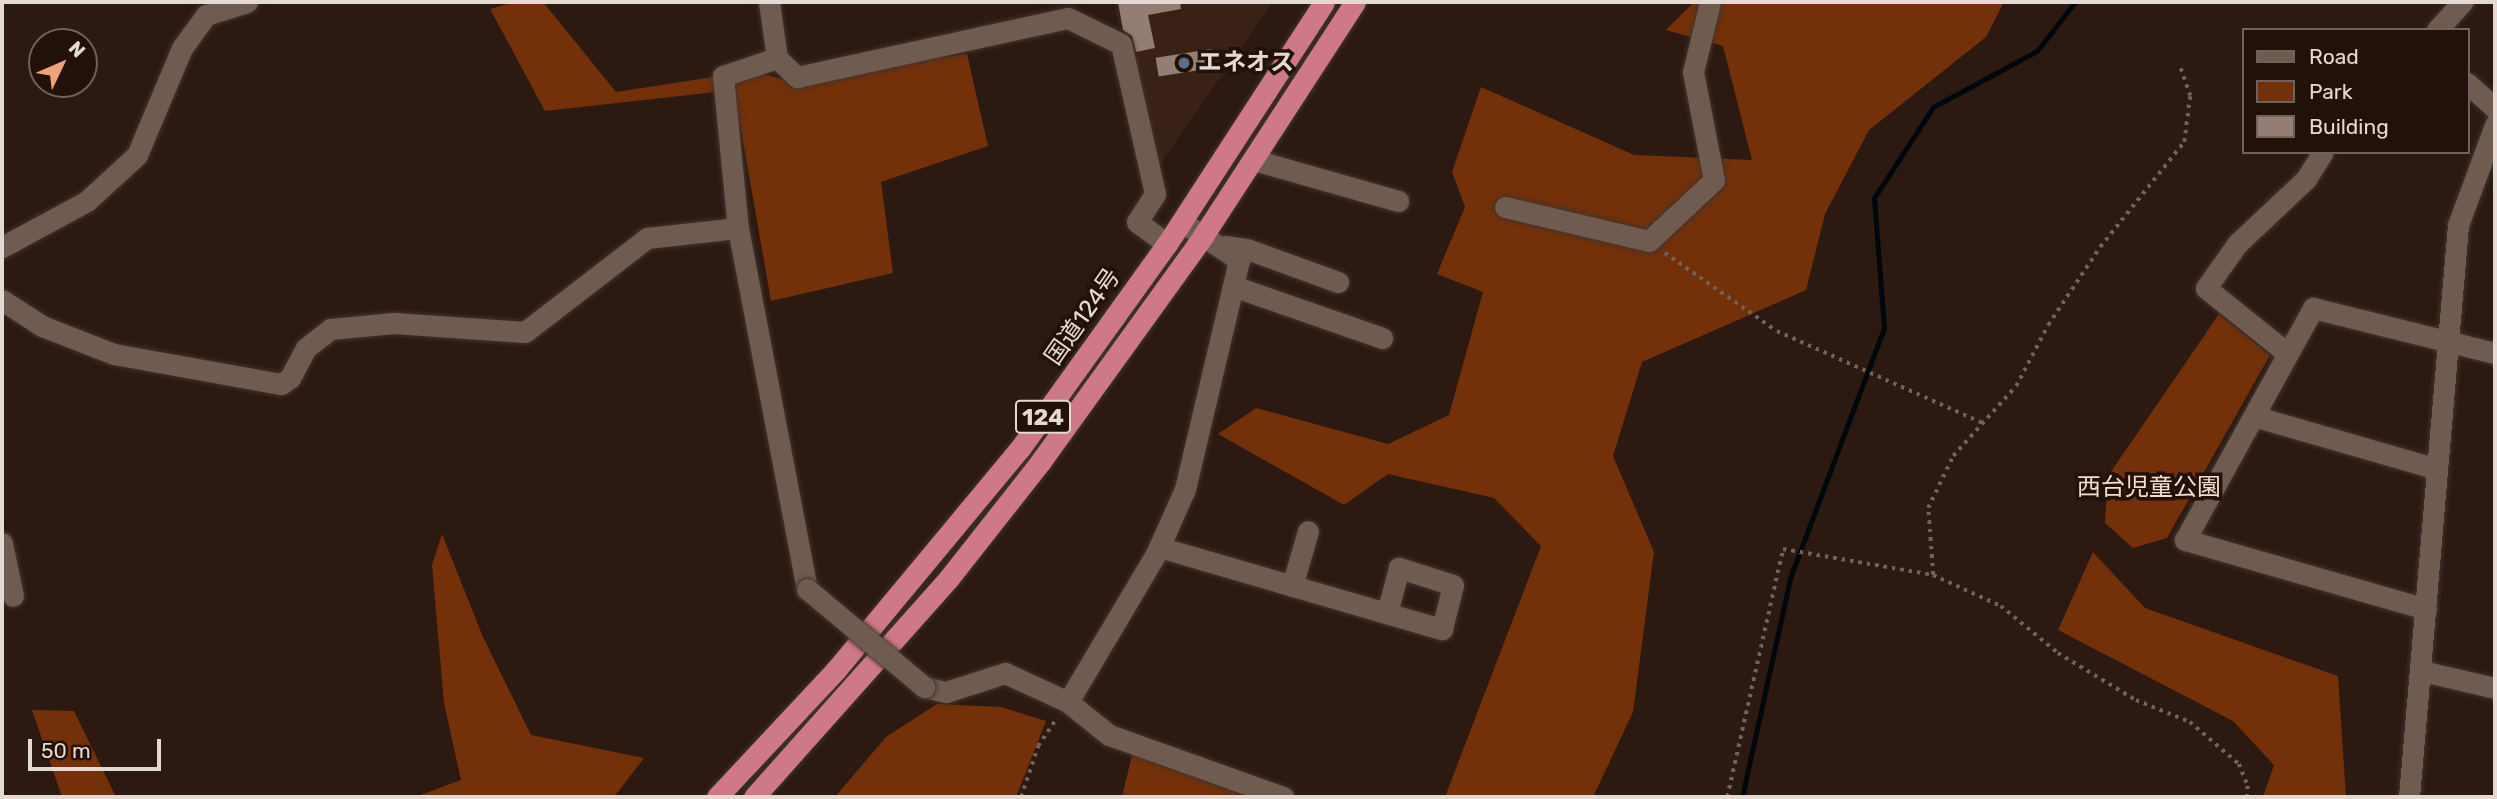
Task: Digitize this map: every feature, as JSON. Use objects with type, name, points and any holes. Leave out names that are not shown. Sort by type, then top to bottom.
[{"type":"highway","name":"国道124号","points":[[717,797],[835,671],[938,551],[1021,447],[1182,222],[1324,2]]},
{"type":"highway","name":"124","points":[[754,797],[949,578],[1211,240],[1254,160],[1355,2]]},
{"type":"street","points":[[2,247],[87,201],[137,155],[182,48],[206,15],[247,2]]},
{"type":"street","points":[[769,2],[777,58],[797,77],[1068,18],[1121,44],[1155,194],[1137,222],[1167,244]]},
{"type":"street","points":[[1505,206],[1649,242],[1714,180],[1693,72],[1710,2]]},
{"type":"street","points":[[2439,28],[2462,2]]},
{"type":"street","points":[[777,58],[723,76],[738,228],[807,589],[923,687],[946,692],[1004,673],[1068,702],[1109,735],[1283,797]]},
{"type":"street","points":[[2469,85],[2495,108]]},
{"type":"street","points":[[2409,797],[2422,671],[2458,225],[2495,125]]},
{"type":"street","points":[[2287,353],[2206,288],[2237,244],[2306,179],[2322,154]]},
{"type":"street","points":[[1254,160],[1398,201]]},
{"type":"street","points":[[1068,702],[1159,547],[1185,489],[1239,260],[1182,222]]},
{"type":"street","points":[[2,300],[42,327],[114,354],[281,384],[290,378],[306,348],[330,329],[394,323],[525,332],[647,239],[738,228]]},
{"type":"street","points":[[1211,240],[1247,249],[1338,282]]},
{"type":"street","points":[[1233,286],[1382,338]]},
{"type":"street","points":[[2426,609],[2185,540],[2257,417],[2287,353],[2313,308],[2495,353]]},
{"type":"street","points":[[2257,417],[2437,469]]},
{"type":"street","points":[[1292,586],[1308,531]]},
{"type":"street","points":[[2,543],[13,596]]},
{"type":"street","points":[[1159,547],[1387,613]]},
{"type":"street","points":[[2422,671],[2495,688]]},
{"type":"path","points":[[1933,575],[1928,508],[1953,456],[2017,386],[2048,325],[2100,247],[2185,142],[2190,96],[2180,67]]},
{"type":"path","points":[[1649,242],[1777,331],[1983,423]]},
{"type":"path","points":[[1727,797],[1783,549],[1933,575],[2001,606],[2058,653],[2136,700],[2190,722],[2239,764],[2248,786],[2247,797]]},
{"type":"path","points":[[1021,797],[1038,746],[1068,702]]},
{"type":"shaded area","points":[[1114,2],[1273,2],[1151,177]]},
{"type":"green space","points":[[515,2],[543,2],[616,92],[752,71],[782,79],[967,54],[988,146],[881,182],[893,273],[771,301],[734,90],[545,111],[490,9]]},
{"type":"green space","points":[[1694,2],[2004,2],[1986,37],[1869,130],[1825,214],[1806,290],[1642,362],[1613,456],[1654,552],[1633,712],[1593,797],[1445,797],[1541,546],[1494,498],[1388,474],[1344,505],[1218,434],[1256,408],[1388,444],[1449,415],[1483,292],[1437,274],[1465,207],[1452,172],[1481,87],[1634,155],[1752,160],[1723,46],[1666,30]]},
{"type":"green space","name":"西台児童公園","points":[[2219,314],[2270,355],[2167,538],[2133,548],[2105,523],[2108,476]]},
{"type":"green space","points":[[442,534],[483,637],[531,735],[644,758],[614,797],[415,797],[461,780],[444,703],[432,565]]},
{"type":"green space","points":[[2093,552],[2145,608],[2338,676],[2346,797],[2263,797],[2274,765],[2233,721],[2058,630]]},
{"type":"green space","points":[[937,704],[1001,707],[1046,721],[1016,797],[835,797],[886,737]]},
{"type":"green space","points":[[32,710],[74,711],[116,797],[62,797]]},
{"type":"green space","points":[[1132,755],[1233,778],[1283,797],[1122,797]]},
{"type":"building","points":[[1118,2],[1180,2],[1181,9],[1148,15],[1155,48],[1136,52],[1132,36],[1123,30]]},
{"type":"building","points":[[1211,49],[1214,68],[1159,77],[1156,58]]},
{"type":"waterway","points":[[1742,797],[1790,578],[1884,328],[1874,198],[1933,107],[2037,51],[2075,2]]},
{"type":"place","name":"エネオス","points":[[1184,63]]}]
